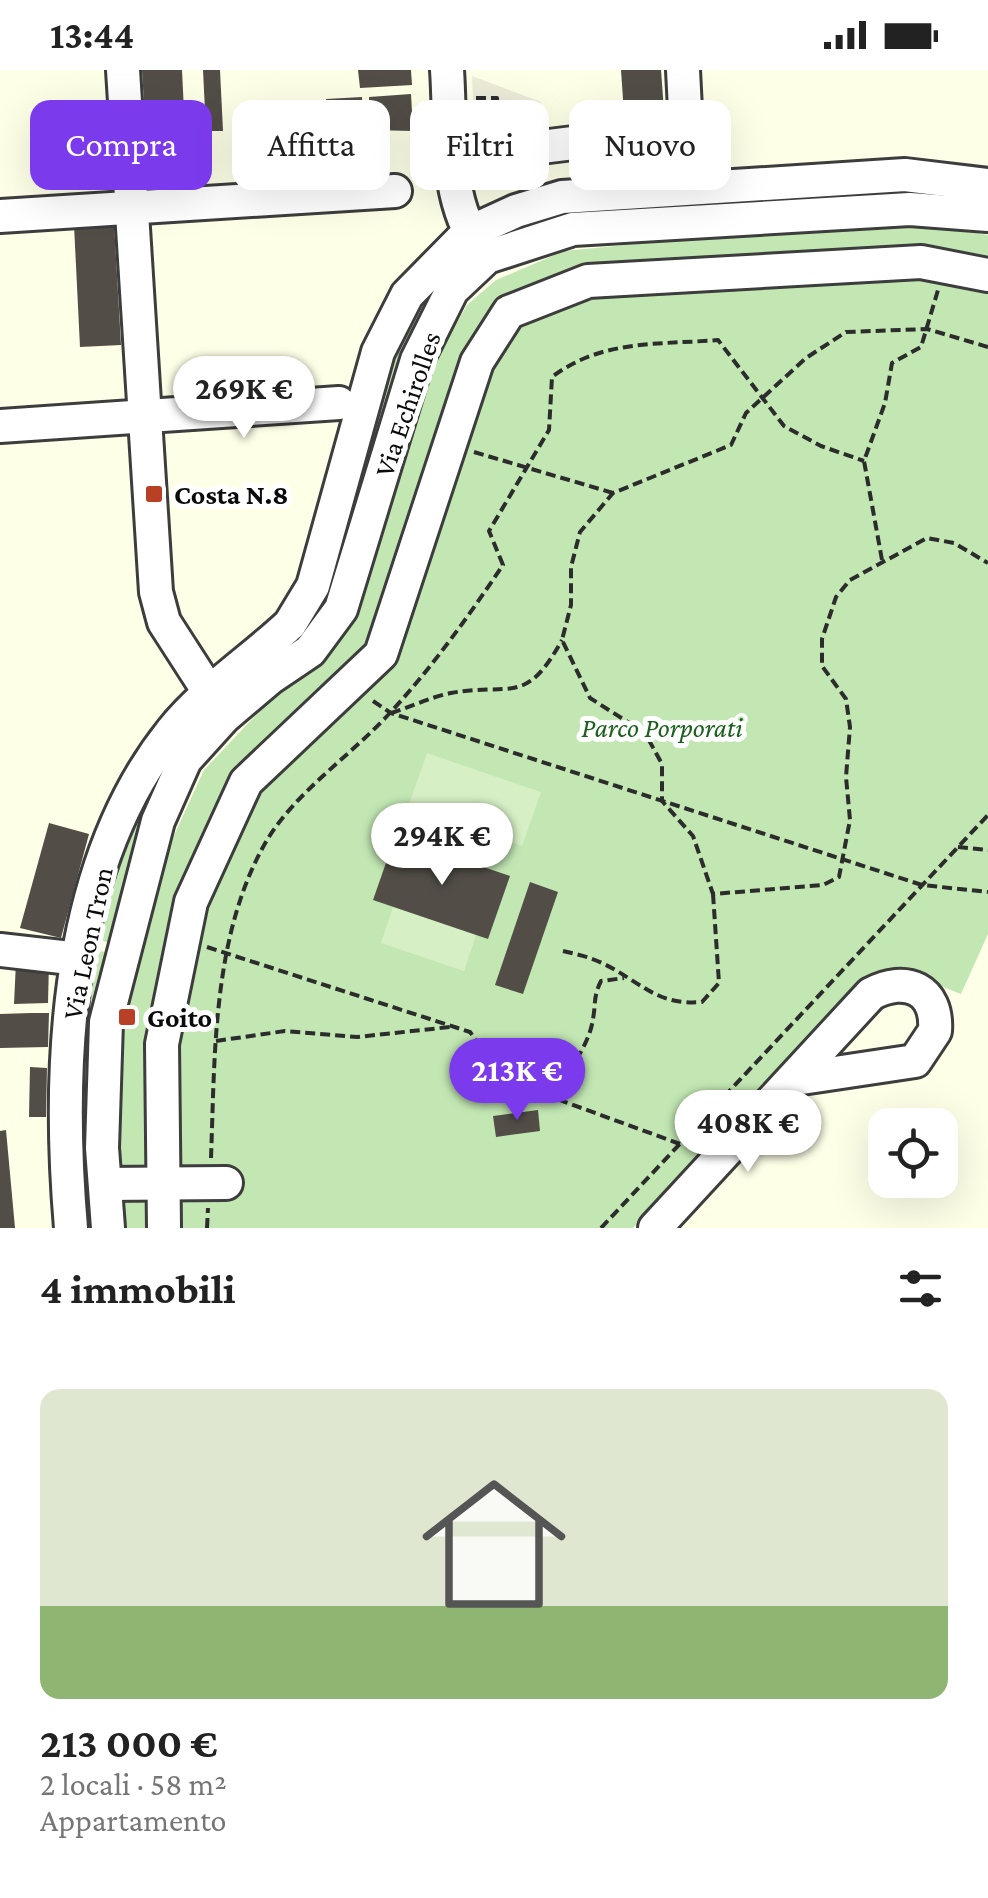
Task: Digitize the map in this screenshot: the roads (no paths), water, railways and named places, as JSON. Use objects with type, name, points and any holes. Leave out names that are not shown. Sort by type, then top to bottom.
[{"type":"street","points":[[123,70],[159,610],[217,704]]},
{"type":"street","points":[[447,70],[449,100]]},
{"type":"street","points":[[549,146],[686,129],[683,70]]},
{"type":"street","name":"Via Echirolles","points":[[217,704],[270,678],[310,651],[341,610],[417,360],[478,245],[516,210],[586,192],[905,174],[988,185]]},
{"type":"street","points":[[460,190],[478,245]]},
{"type":"street","points":[[0,216],[395,191]]},
{"type":"street","name":"Via Echirolles","points":[[478,245],[572,229],[910,210],[988,215]]},
{"type":"street","points":[[164,1228],[162,1044],[191,902],[246,782],[381,654],[478,362],[509,312],[588,281],[920,262],[988,275]]},
{"type":"street","points":[[0,426],[339,403]]},
{"type":"street","name":"Via Leon Tron","points":[[70,1228],[64,1082],[79,959],[123,807],[173,729],[217,704]]},
{"type":"street","name":"Via Leon Tron","points":[[108,1228],[102,1084],[106,1022],[120,952],[158,821],[185,760],[217,704]]},
{"type":"street","points":[[5,948],[79,959]]},
{"type":"street","points":[[655,1228],[795,1079]]},
{"type":"street","points":[[104,1184],[218,1182]]},
{"type":"place","name":"Costa N.8","points":[[154,494]]},
{"type":"place","name":"Goito","points":[[127,1017]]},
{"type":"park label","name":"Parco Porporati","points":[[662,727]]}]
